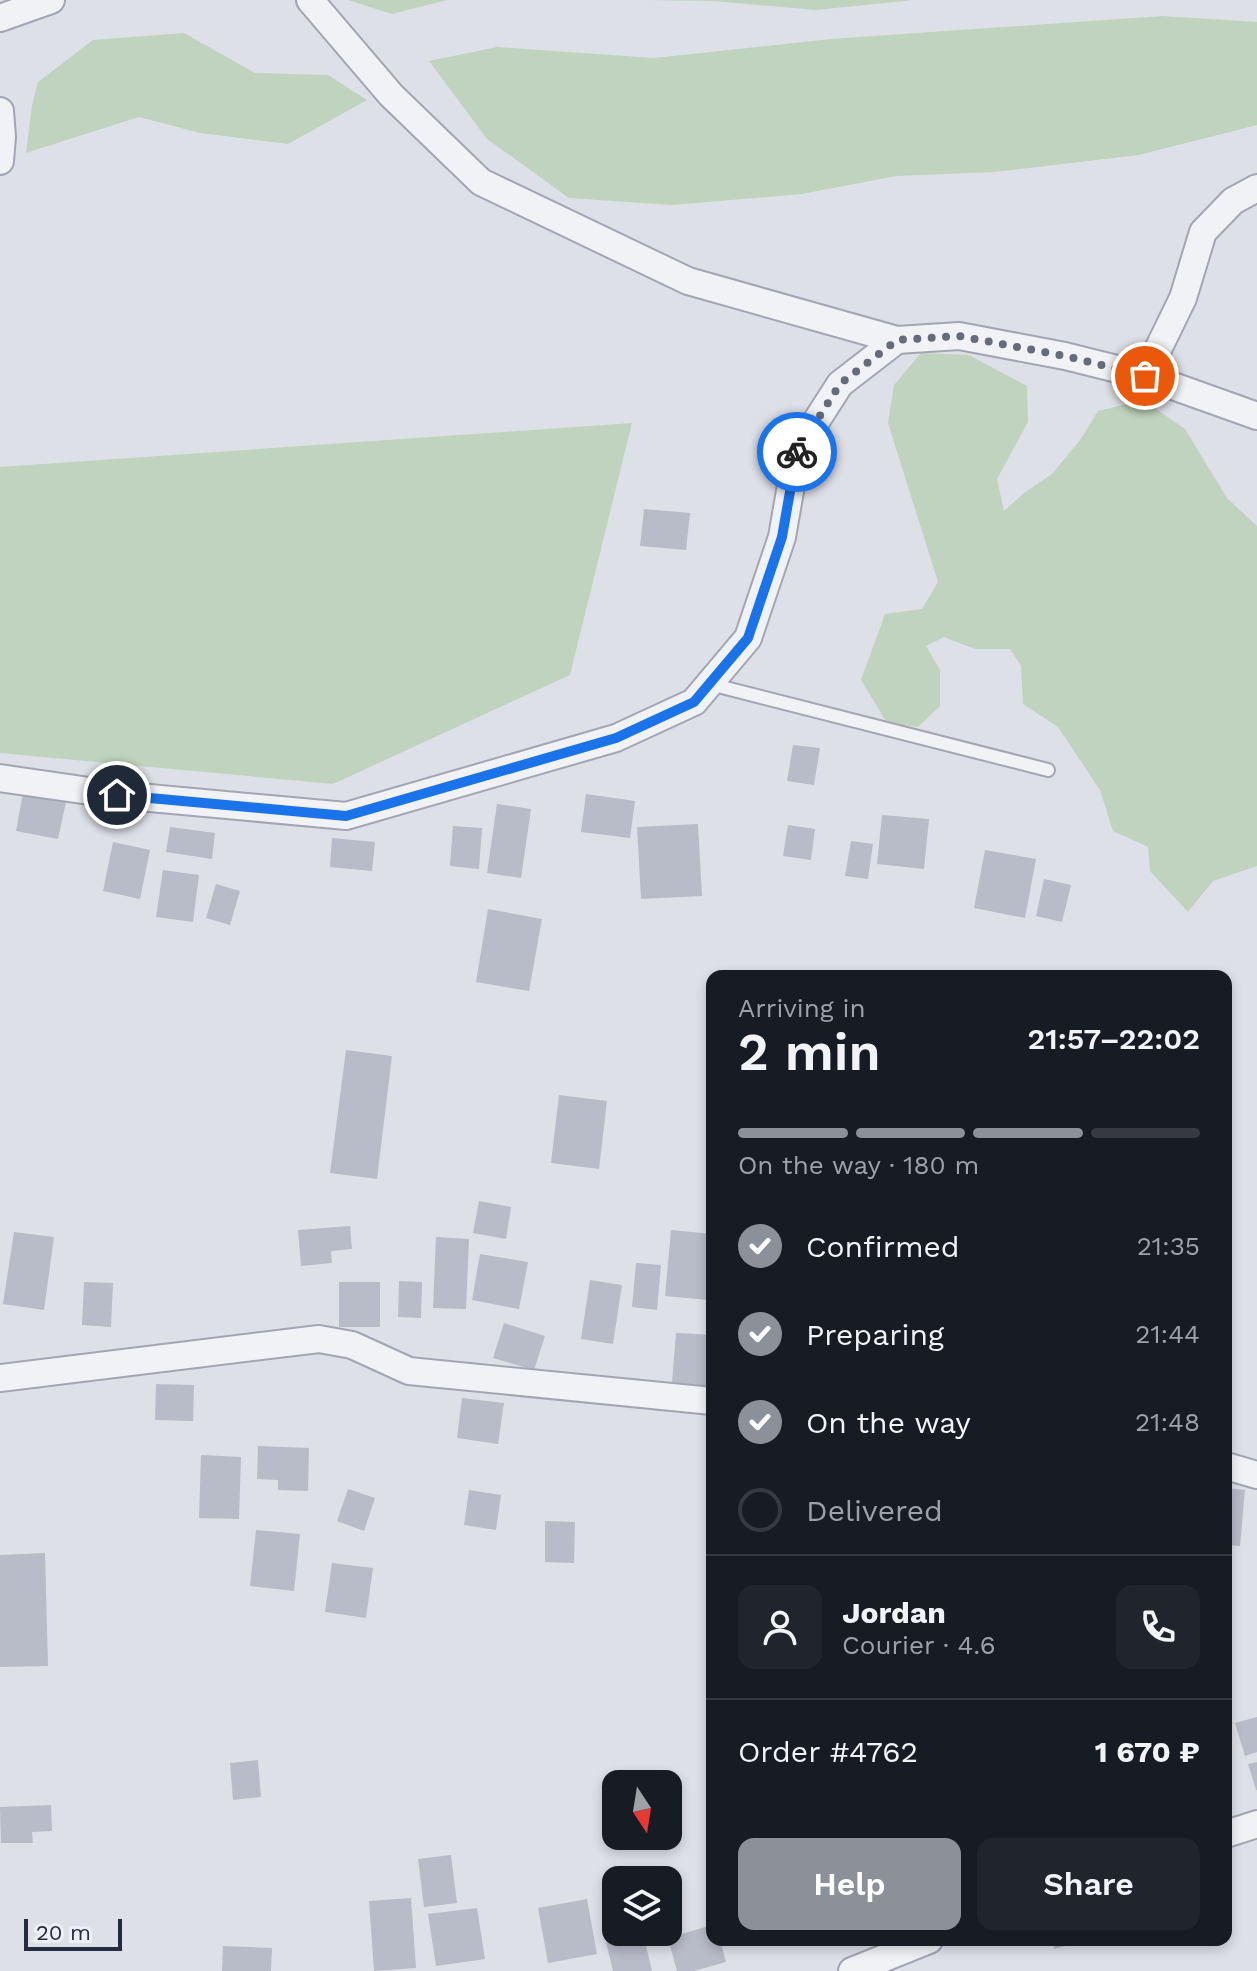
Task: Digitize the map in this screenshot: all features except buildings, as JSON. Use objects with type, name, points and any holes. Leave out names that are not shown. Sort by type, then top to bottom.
[{"type":"street","points":[[0,18],[51,0]]},
{"type":"street","points":[[310,0],[391,95],[481,182],[688,281],[897,340],[959,336],[1065,356],[1145,376],[1255,418]]},
{"type":"street","points":[[0,111],[0,161]]},
{"type":"street","points":[[1145,376],[1183,298],[1203,232],[1233,201],[1257,188]]},
{"type":"street","points":[[0,778],[117,795],[346,816],[616,738],[694,702],[748,638],[782,537],[797,451],[840,384],[897,340]]},
{"type":"street","points":[[0,1378],[319,1339],[352,1345],[409,1371],[706,1400]]},
{"type":"street","points":[[1232,1468],[1257,1475]]},
{"type":"street","points":[[1232,1832],[1257,1824]]},
{"type":"street","points":[[852,1971],[914,1946]]},
{"type":"lane","points":[[709,684],[1048,770]]},
{"type":"green space","points":[[348,0],[447,0],[392,14]]},
{"type":"green space","points":[[646,0],[914,0],[816,10],[712,1]]},
{"type":"green space","points":[[1162,16],[1257,22],[1257,125],[1139,155],[994,172],[896,176],[802,194],[672,205],[569,198],[487,139],[429,61],[497,47],[654,58],[831,39]]},
{"type":"green space","points":[[184,33],[255,73],[328,75],[367,100],[288,144],[200,133],[139,117],[26,153],[38,82],[93,40]]},
{"type":"green space","points":[[921,353],[969,355],[1027,386],[1028,422],[997,479],[1004,511],[1052,474],[1080,440],[1098,411],[1143,400],[1185,429],[1227,498],[1257,526],[1257,866],[1213,881],[1188,912],[1150,871],[1148,847],[1113,831],[1100,790],[1058,727],[1023,704],[1021,666],[1010,649],[975,649],[944,637],[926,646],[940,670],[940,706],[918,727],[887,723],[861,680],[885,614],[922,609],[938,582],[888,423],[894,385]]},
{"type":"green space","points":[[632,423],[570,675],[333,784],[0,753],[0,467]]},
{"type":"way so far","points":[[797,452],[840,384],[897,340],[959,336],[1065,356],[1145,376]]},
{"type":"route","points":[[117,795],[346,816],[616,738],[694,702],[748,638],[782,537],[797,452]]}]
